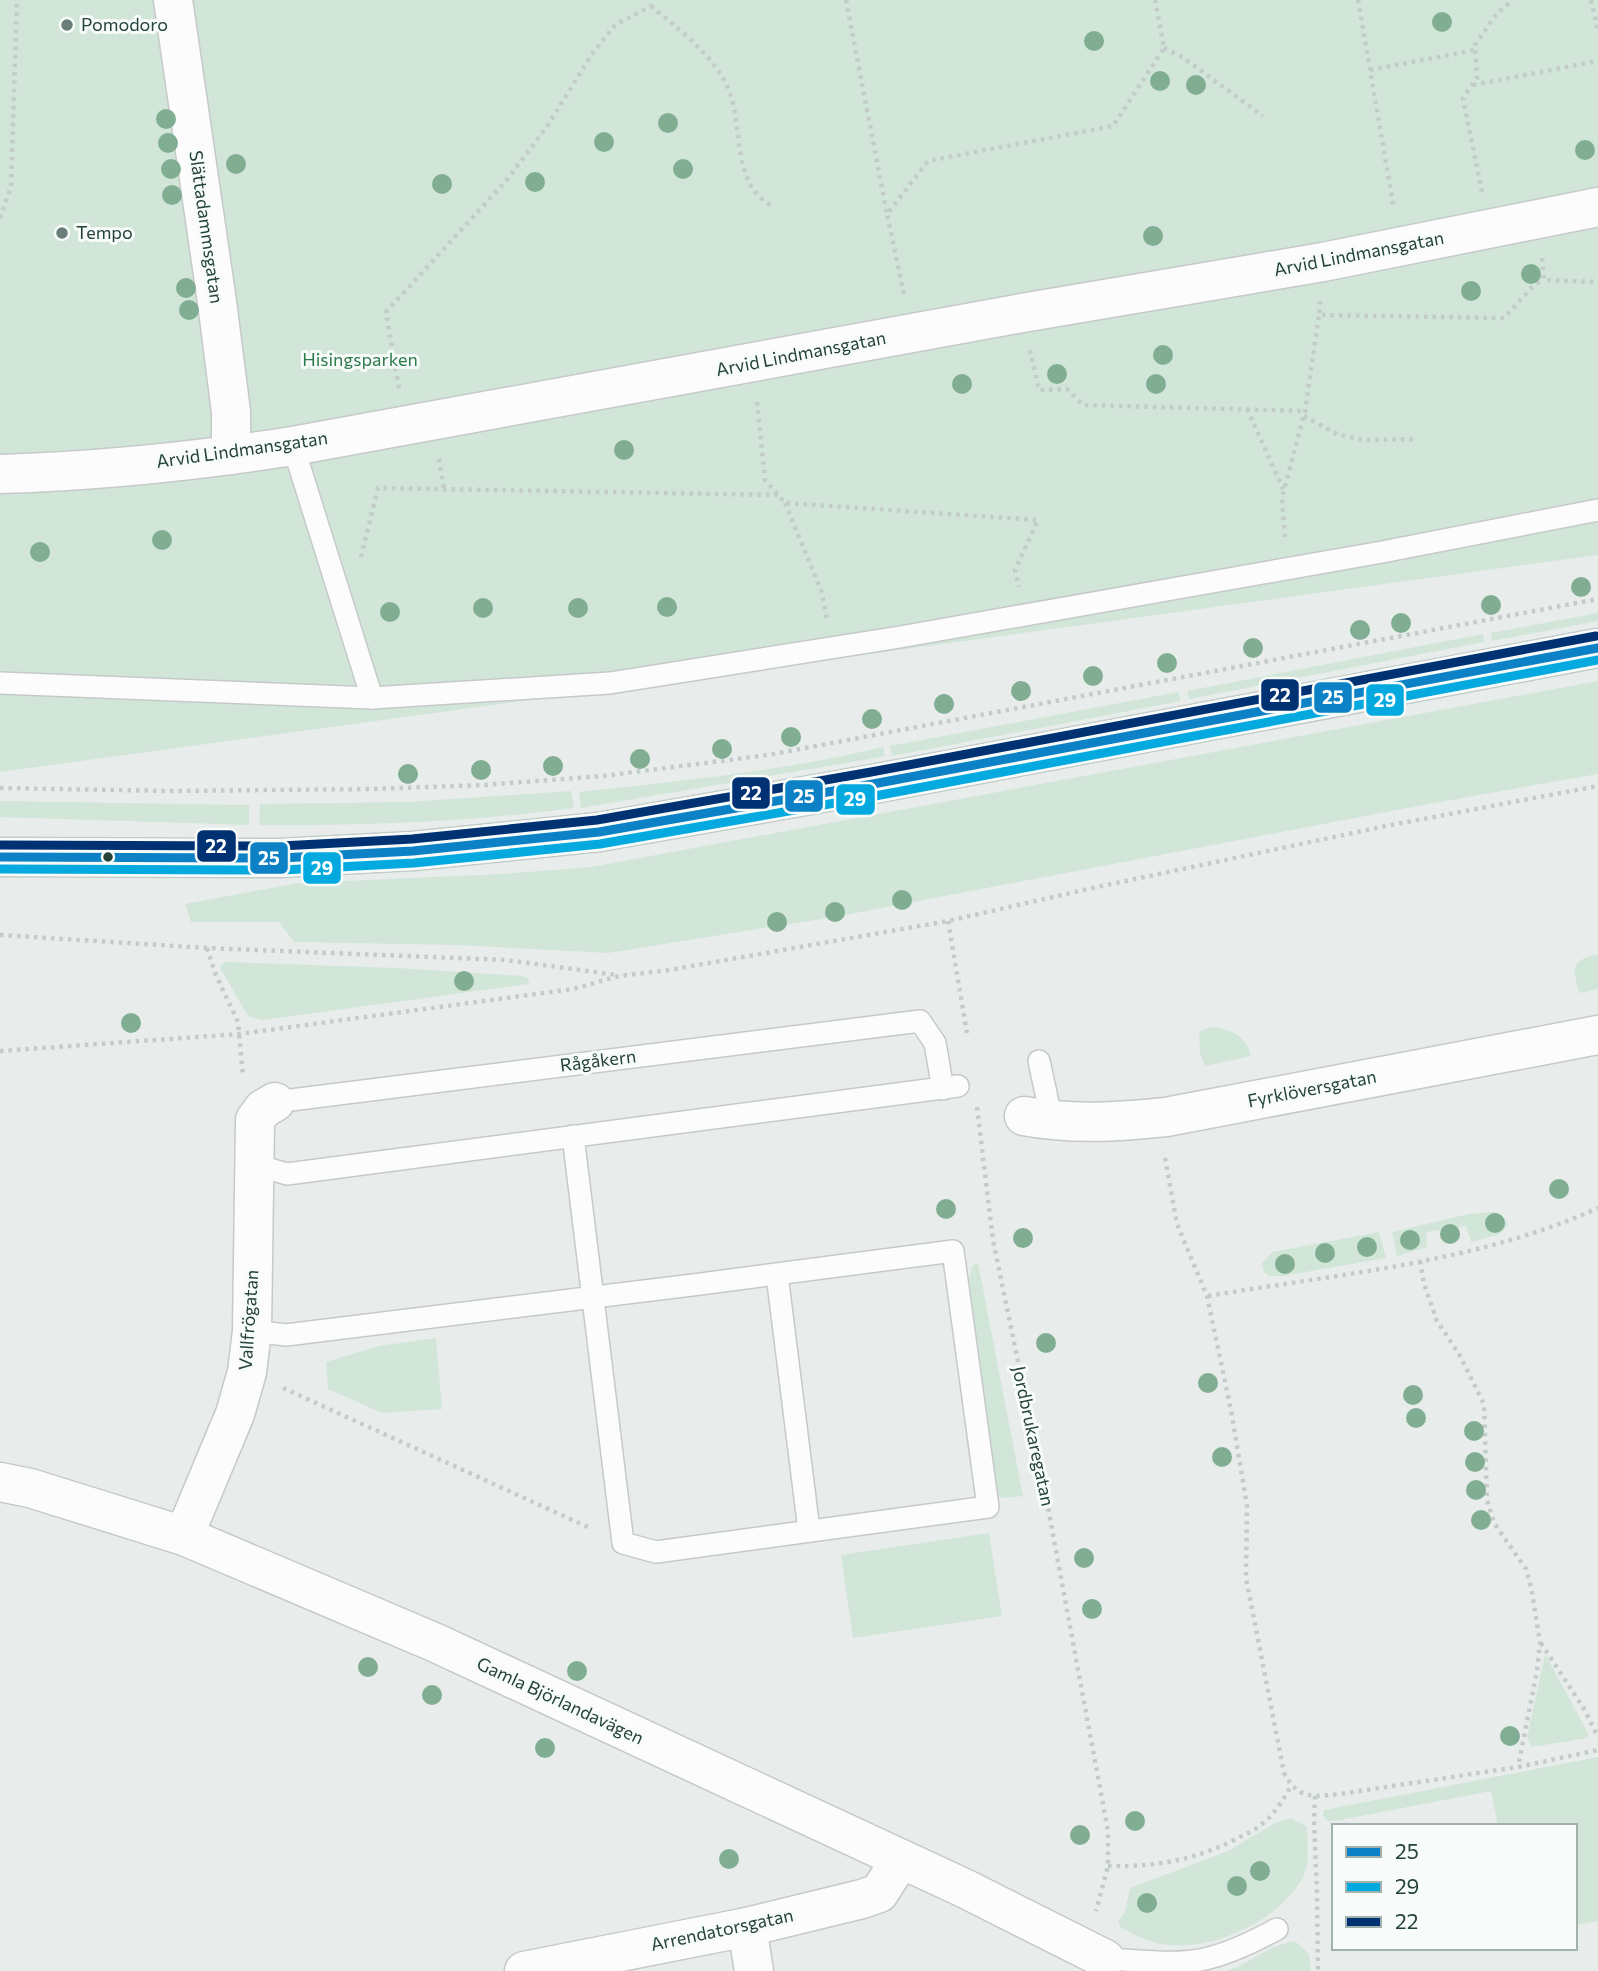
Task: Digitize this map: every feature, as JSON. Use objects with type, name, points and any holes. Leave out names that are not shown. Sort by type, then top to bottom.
[{"type":"street","name":"Slättadammsgatan","points":[[173,0],[221,330],[231,412],[230,455]]},
{"type":"street","name":"Arvid Lindmansgatan","points":[[0,474],[41,473],[230,455],[293,446],[1022,313],[1323,262],[1598,207]]},
{"type":"street","points":[[0,858],[281,858],[413,851],[599,832],[873,784],[1598,648]]},
{"type":"street","name":"Fyrklöversgatan","points":[[1038,1119],[1111,1123],[1166,1117],[1598,1035]]},
{"type":"street","name":"Vallfrögatan","points":[[184,1536],[235,1414],[247,1372],[252,1331],[254,1120],[263,1109],[275,1102]]},
{"type":"street","name":"Gamla Björlandavägen","points":[[0,1482],[30,1488],[184,1536],[436,1643],[966,1889],[1095,1954]]},
{"type":"street","name":"Arrendatorsgatan","points":[[524,1971],[747,1927],[862,1899],[879,1893],[901,1859]]},
{"type":"street","points":[[747,1927],[754,1971]]},
{"type":"lane","points":[[293,446],[372,698]]},
{"type":"lane","points":[[0,682],[372,698],[610,683],[1025,615],[1598,510]]},
{"type":"lane","name":"Rågåkern","points":[[275,1102],[920,1020],[935,1044],[950,1088],[573,1136]]},
{"type":"lane","points":[[1038,1119],[1039,1061]]},
{"type":"lane","points":[[252,1331],[286,1335],[594,1297],[777,1275],[953,1251],[988,1507],[656,1552],[623,1543],[594,1297],[573,1136],[287,1174],[253,1164]]},
{"type":"lane","points":[[777,1275],[809,1530]]},
{"type":"lane","points":[[1095,1954],[1162,1961],[1204,1959],[1253,1942],[1277,1928]]},
{"type":"path","points":[[0,218],[11,187],[18,0]]},
{"type":"path","points":[[846,0],[905,296]]},
{"type":"path","points":[[887,214],[928,161],[1113,126],[1164,48],[1155,0]]},
{"type":"path","points":[[1358,0],[1401,247]]},
{"type":"path","points":[[1490,228],[1463,98],[1477,78],[1475,45],[1497,13],[1513,0]]},
{"type":"path","points":[[1591,0],[1598,31]]},
{"type":"path","points":[[399,389],[386,312],[506,181],[548,125],[592,54],[615,24],[652,3],[690,39],[724,78],[733,100],[743,161],[750,182],[758,195],[774,208]]},
{"type":"path","points":[[1164,48],[1182,57],[1263,116]]},
{"type":"path","points":[[1370,70],[1475,50]]},
{"type":"path","points":[[1473,85],[1598,61]]},
{"type":"path","points":[[0,199],[6,202]]},
{"type":"path","points":[[1539,219],[1544,280]]},
{"type":"path","points":[[1289,568],[1281,512],[1284,490],[1305,414],[1319,315],[1323,262]]},
{"type":"path","points":[[1319,315],[1504,318],[1535,284],[1544,280],[1598,282]]},
{"type":"path","points":[[1022,313],[1039,390],[1067,389],[1083,405],[1247,409],[1305,414],[1337,433],[1364,440],[1416,439]]},
{"type":"path","points":[[751,364],[761,429],[765,480],[785,503],[822,593],[832,647]]},
{"type":"path","points":[[1247,409],[1284,490]]},
{"type":"path","points":[[331,571],[360,560],[378,488],[778,495]]},
{"type":"path","points":[[785,503],[1038,520],[1015,570],[1025,615]]},
{"type":"path","points":[[0,788],[225,791],[372,789],[483,785],[603,776],[768,755],[1598,599]]},
{"type":"path","points":[[0,1051],[239,1034],[573,989],[619,976],[670,970],[948,921],[1386,826],[1598,786]]},
{"type":"path","points":[[948,921],[968,1042]]},
{"type":"path","points":[[0,935],[207,948],[506,960],[619,976]]},
{"type":"path","points":[[207,948],[238,1023],[239,1034]]},
{"type":"path","name":"Jordbrukaregatan","points":[[977,1105],[993,1240],[1057,1553],[1108,1831],[1108,1866],[1095,1954]]},
{"type":"path","points":[[1164,1152],[1177,1224],[1207,1296],[1231,1410],[1247,1506],[1246,1578],[1284,1773],[1291,1786],[1299,1793],[1315,1796],[1518,1767],[1598,1750]]},
{"type":"path","points":[[1207,1296],[1420,1261],[1518,1238],[1598,1208]]},
{"type":"path","points":[[1420,1261],[1424,1284],[1437,1321],[1459,1354],[1483,1404],[1487,1500],[1494,1523],[1526,1569],[1531,1587],[1540,1642],[1518,1767]]},
{"type":"path","points":[[247,1372],[623,1543]]},
{"type":"path","points":[[1540,1642],[1584,1709],[1598,1737]]},
{"type":"path","points":[[1108,1866],[1137,1867],[1209,1853],[1261,1826],[1279,1807],[1291,1786]]},
{"type":"path","points":[[1315,1796],[1318,1971]]},
{"type":"green space","name":"Hisingsparken","points":[[0,0],[1598,0],[1598,555],[0,772]]},
{"type":"green space","points":[[1598,613],[1598,621],[1492,641],[1491,633]]},
{"type":"green space","points":[[1483,634],[1484,642],[1189,699],[1187,691]]},
{"type":"green space","points":[[1598,681],[1598,774],[840,916],[608,953],[456,945],[294,942],[279,922],[191,922],[185,904],[298,883],[503,874],[591,867]]},
{"type":"green space","points":[[1178,692],[1181,701],[892,756],[890,746]]},
{"type":"green space","points":[[883,747],[885,756],[581,808],[579,792],[770,769]]},
{"type":"green space","points":[[571,791],[574,808],[535,813],[417,822],[259,825],[260,804],[408,802]]},
{"type":"green space","points":[[0,801],[249,805],[249,825],[0,817]]},
{"type":"green space","points":[[1598,954],[1598,989],[1579,993],[1575,966],[1582,959]]},
{"type":"green space","points":[[225,962],[398,968],[522,976],[528,978],[529,984],[263,1020],[249,1017],[221,970],[220,966]]},
{"type":"green space","points":[[1212,1027],[1242,1038],[1251,1056],[1205,1066],[1200,1053],[1199,1033]]},
{"type":"green space","points":[[1493,1212],[1502,1216],[1508,1225],[1500,1234],[1471,1242],[1466,1226],[1426,1232],[1427,1247],[1397,1256],[1392,1232],[1469,1214]]},
{"type":"green space","points":[[1379,1232],[1386,1258],[1283,1276],[1269,1276],[1264,1272],[1262,1263],[1272,1252]]},
{"type":"green space","points":[[978,1263],[1023,1496],[1004,1498],[998,1496],[995,1488],[969,1280],[972,1266]]},
{"type":"green space","points":[[436,1338],[442,1409],[382,1413],[328,1389],[326,1362],[379,1346]]},
{"type":"green space","points":[[989,1533],[1002,1616],[853,1638],[841,1555]]},
{"type":"green space","points":[[1545,1654],[1589,1735],[1587,1738],[1532,1747],[1527,1738]]},
{"type":"green space","points":[[1598,1757],[1598,1921],[1577,1925],[1577,1824],[1498,1824],[1491,1791],[1340,1820],[1328,1821],[1323,1816],[1324,1810]]},
{"type":"green space","points":[[1291,1818],[1307,1827],[1306,1870],[1293,1892],[1260,1920],[1219,1939],[1197,1944],[1156,1943],[1121,1928],[1118,1922],[1125,1912],[1130,1888],[1228,1851],[1275,1823]]},
{"type":"green space","points":[[1295,1941],[1309,1954],[1311,1971],[1227,1971],[1277,1946]]},
{"type":"transit line","name":"22","points":[[0,845],[281,846],[412,839],[597,820],[871,772],[1596,636]]},
{"type":"transit line","name":"25","points":[[0,857],[281,858],[413,851],[599,832],[873,784],[1598,648]]},
{"type":"transit line","name":"29","points":[[0,869],[282,870],[414,863],[600,844],[875,796],[1598,660]]},
{"type":"place","name":"Pomodoro","points":[[67,25]]},
{"type":"place","name":"Tempo","points":[[62,233]]}]
